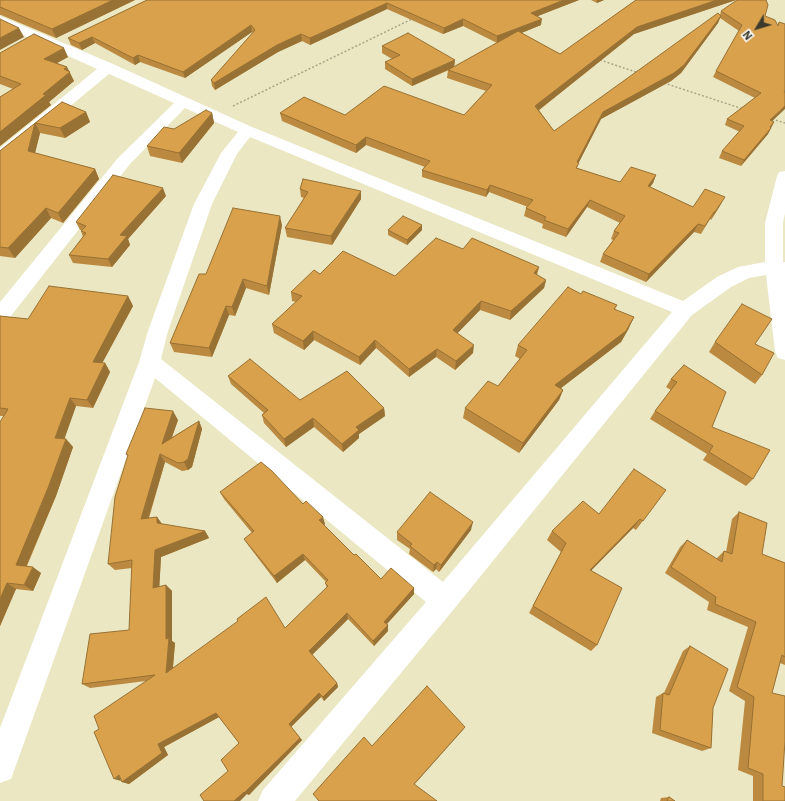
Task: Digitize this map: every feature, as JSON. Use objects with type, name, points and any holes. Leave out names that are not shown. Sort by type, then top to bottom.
[{"type":"street","points":[[0,20],[31,41],[63,41],[108,67],[182,103],[215,115],[247,130],[685,310]]},
{"type":"street","points":[[0,156],[108,67]]},
{"type":"street","points":[[0,316],[124,161],[182,103]]},
{"type":"street","points":[[0,768],[150,362],[158,331],[203,204],[229,153],[247,130]]},
{"type":"street","points":[[785,176],[774,223],[780,268],[785,352]]},
{"type":"street","points":[[274,801],[445,600],[685,310],[724,282],[745,272],[780,268]]},
{"type":"street","points":[[150,362],[445,600]]},
{"type":"path","points":[[215,115],[418,16]]},
{"type":"path","points":[[596,58],[639,73]]},
{"type":"path","points":[[659,81],[744,109]]},
{"type":"path","points":[[771,118],[785,123]]},
{"type":"building","points":[[0,0],[113,0],[52,29],[0,7]]},
{"type":"building","points":[[147,0],[564,0],[531,13],[542,19],[497,36],[463,19],[444,28],[387,3],[310,38],[301,34],[277,45],[214,83],[211,80],[255,30],[251,25],[183,72],[138,55],[133,58],[92,37],[79,43],[68,38]]},
{"type":"building","points":[[636,0],[717,0],[637,27],[535,106],[554,131],[718,13],[721,16],[684,65],[674,73],[603,112],[577,162],[579,163],[576,168],[620,182],[631,167],[656,175],[648,186],[693,207],[705,189],[725,197],[705,226],[698,224],[649,274],[603,254],[619,233],[614,231],[625,216],[590,200],[568,229],[544,220],[546,217],[526,208],[533,200],[490,185],[487,190],[422,170],[430,161],[366,137],[356,145],[280,113],[304,97],[345,115],[384,86],[464,115],[492,85],[448,70],[518,31],[560,54]]},
{"type":"building","points":[[737,0],[766,0],[768,5],[765,16],[775,20],[778,26],[779,22],[785,24],[785,106],[770,120],[774,122],[770,127],[771,128],[744,160],[722,151],[744,126],[727,119],[761,93],[716,71],[742,25],[721,11]]},
{"type":"building","points":[[0,19],[19,28],[0,38]]},
{"type":"building","points":[[408,33],[455,60],[412,79],[385,62],[400,55],[382,46]]},
{"type":"building","points":[[34,34],[64,48],[44,59],[67,67],[64,69],[70,72],[43,94],[46,95],[0,132],[0,97],[21,84],[0,76],[0,53]]},
{"type":"building","points":[[62,102],[86,112],[60,128],[35,123]]},
{"type":"building","points":[[206,110],[212,113],[179,153],[147,146],[164,127],[174,129]]},
{"type":"building","points":[[35,123],[28,151],[95,169],[58,213],[46,208],[8,248],[0,247],[0,151]]},
{"type":"building","points":[[113,175],[163,188],[120,235],[127,236],[108,259],[69,255],[86,233],[81,231],[86,226],[76,222]]},
{"type":"building","points":[[303,179],[361,191],[331,236],[285,228],[308,192],[300,189]]},
{"type":"building","points":[[233,208],[280,216],[267,286],[243,279],[232,307],[226,306],[209,348],[170,343],[199,274],[206,274]]},
{"type":"building","points":[[403,216],[422,225],[407,240],[388,230]]},
{"type":"building","points":[[436,238],[463,249],[472,238],[539,267],[534,273],[546,280],[511,311],[481,301],[453,330],[474,345],[456,361],[437,349],[409,369],[375,340],[359,357],[313,331],[303,341],[272,324],[302,296],[291,292],[314,270],[320,274],[343,251],[395,276]]},
{"type":"building","points":[[49,286],[128,296],[93,362],[105,363],[87,400],[70,398],[55,438],[66,439],[48,488],[16,565],[33,567],[24,585],[7,583],[0,599],[0,422],[8,409],[0,408],[0,316],[28,319]]},
{"type":"building","points":[[568,287],[581,294],[583,291],[617,305],[614,309],[634,317],[626,331],[555,385],[563,390],[523,443],[465,408],[488,381],[498,386],[527,350],[518,345]]},
{"type":"building","points":[[742,304],[772,319],[755,344],[774,353],[762,375],[715,342]]},
{"type":"building","points":[[250,359],[300,400],[347,371],[384,408],[356,427],[359,430],[342,444],[313,418],[284,439],[262,415],[268,410],[228,376]]},
{"type":"building","points":[[684,365],[726,392],[712,427],[770,450],[753,479],[709,452],[713,446],[655,411],[677,382],[671,379]]},
{"type":"building","points":[[145,408],[173,411],[162,444],[199,421],[188,459],[184,462],[178,463],[160,454],[141,519],[157,517],[157,523],[205,531],[155,550],[153,588],[166,585],[166,639],[169,638],[166,673],[238,621],[237,619],[266,597],[285,628],[328,586],[325,583],[328,580],[303,554],[274,576],[244,539],[254,531],[220,492],[261,462],[272,471],[303,504],[306,501],[323,517],[319,520],[354,555],[356,554],[381,579],[391,568],[414,588],[384,622],[388,625],[373,641],[347,613],[309,651],[337,683],[323,697],[319,693],[289,724],[300,738],[234,801],[204,801],[200,795],[228,771],[221,760],[239,743],[216,713],[158,744],[162,753],[122,782],[119,775],[114,779],[94,732],[99,729],[94,716],[155,675],[82,684],[90,634],[129,630],[132,560],[108,564],[115,497],[128,455],[126,454]]},
{"type":"building","points":[[634,469],[666,490],[643,521],[640,519],[590,570],[622,588],[597,645],[533,606],[566,543],[552,531],[583,501],[599,514]]},
{"type":"building","points":[[430,492],[473,522],[441,565],[437,562],[434,565],[410,546],[412,544],[397,532]]},
{"type":"building","points":[[739,512],[767,523],[762,554],[785,563],[785,657],[782,655],[772,693],[785,696],[785,741],[782,786],[785,787],[785,801],[763,801],[763,774],[748,768],[754,697],[737,687],[756,622],[715,604],[716,597],[671,567],[687,540],[722,562],[724,551],[732,554]]},
{"type":"building","points":[[690,646],[728,669],[713,708],[711,748],[660,730],[663,693],[669,695]]},
{"type":"building","points":[[427,686],[465,727],[414,784],[437,801],[319,801],[313,794],[364,737],[372,746]]},
{"type":"building","points":[[669,797],[675,801],[667,801]]}]
